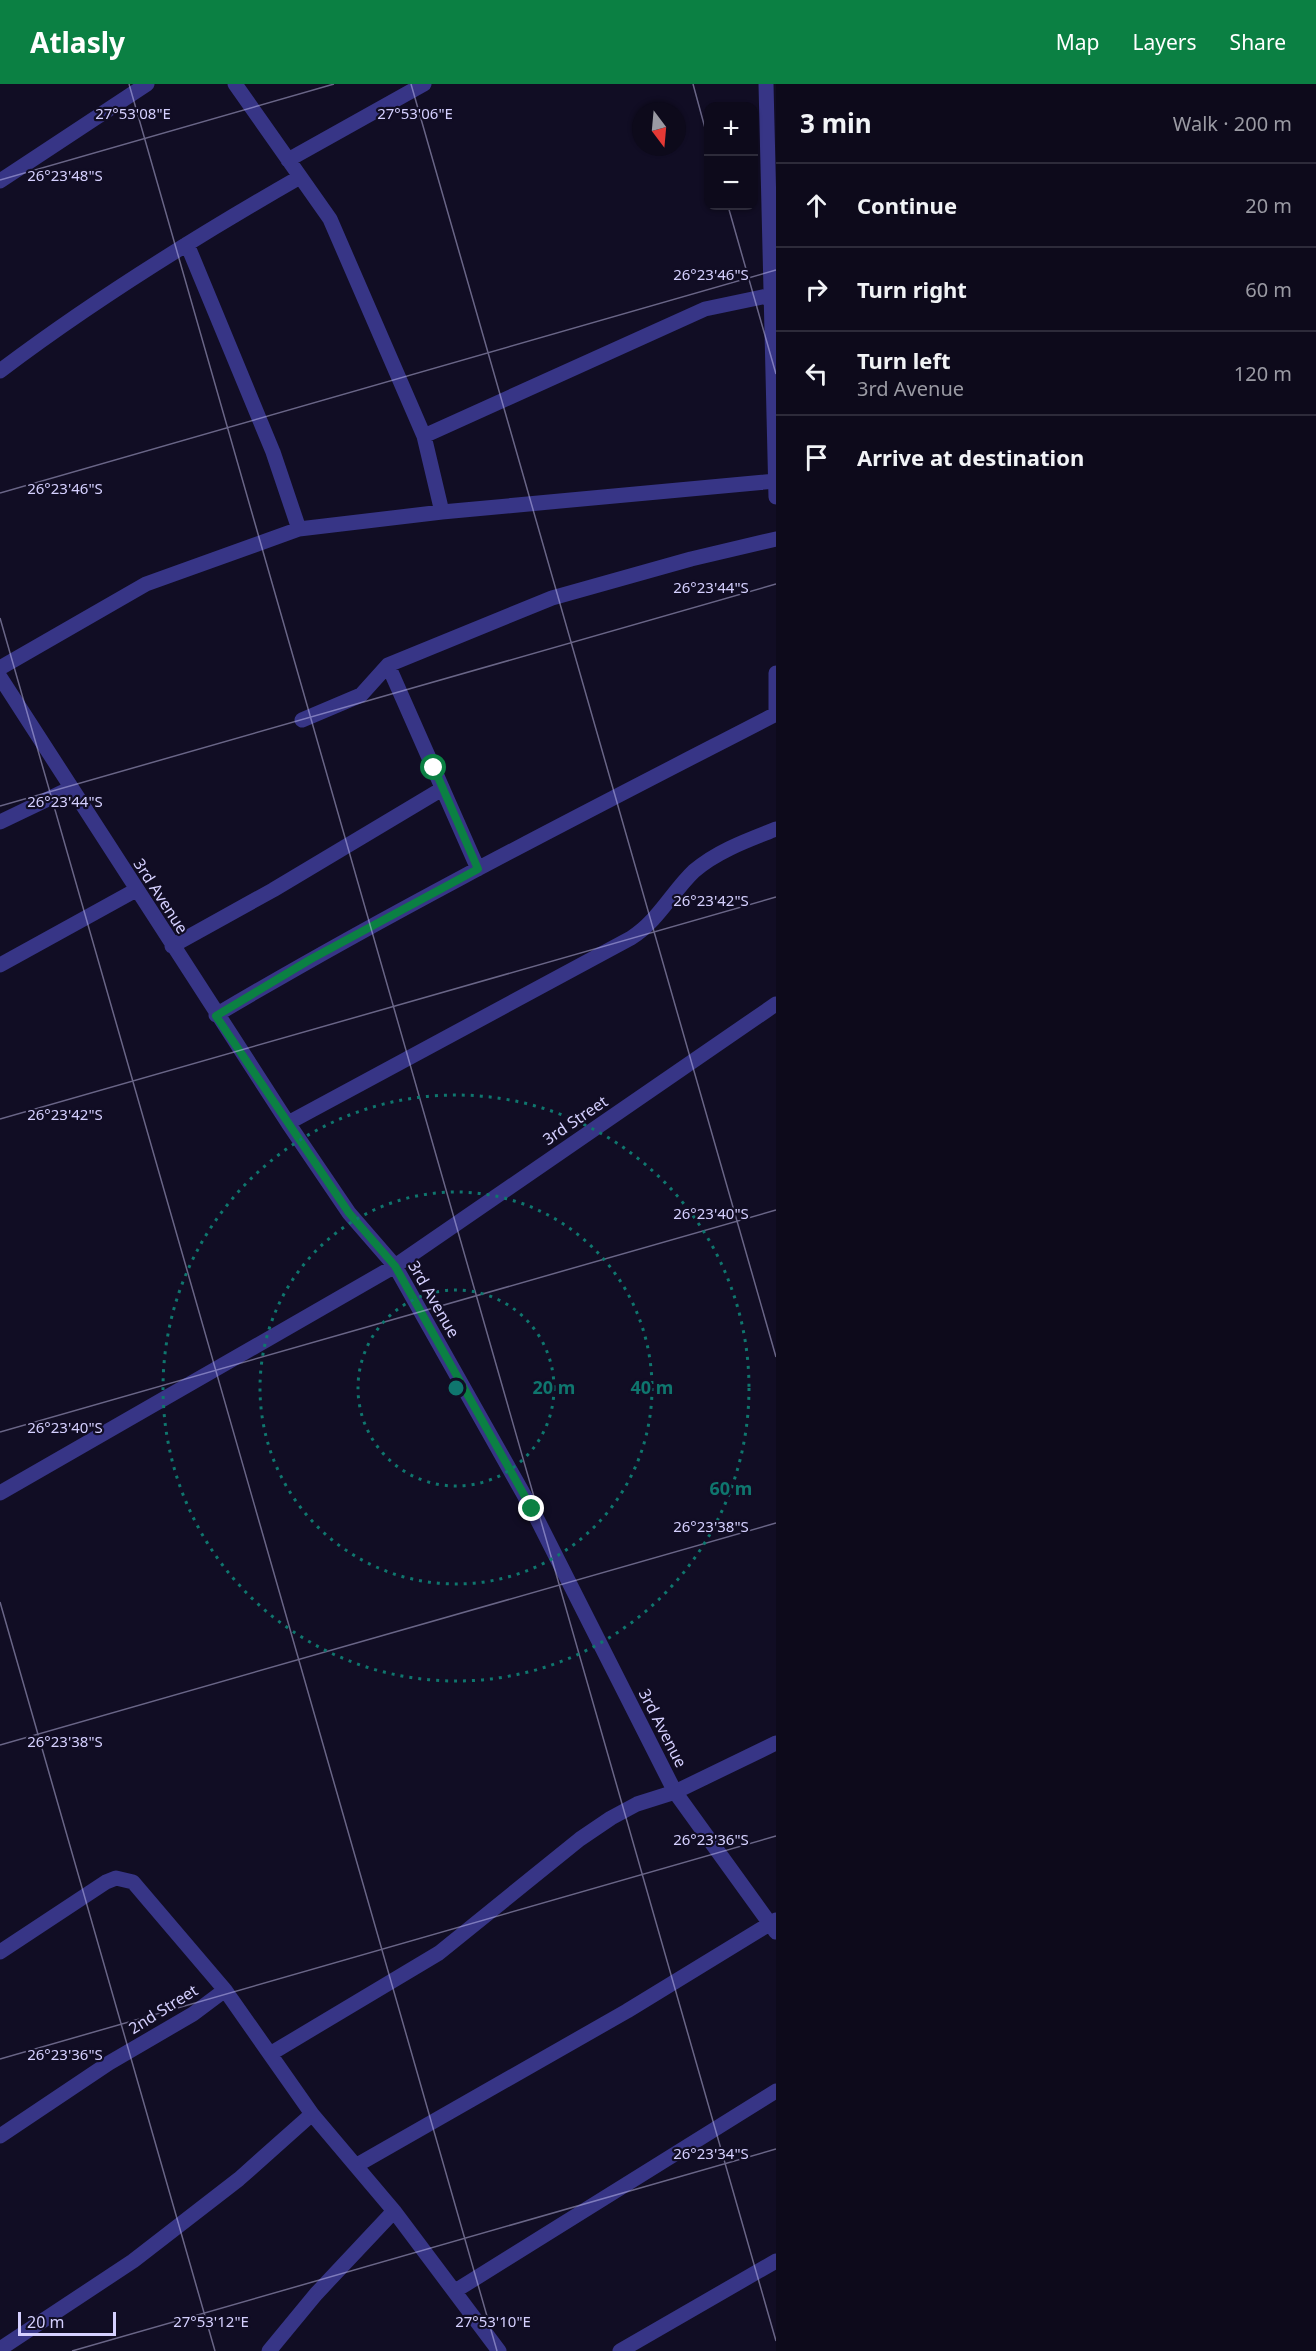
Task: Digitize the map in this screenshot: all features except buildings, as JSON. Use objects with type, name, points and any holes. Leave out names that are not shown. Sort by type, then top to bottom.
[{"type":"street","points":[[0,181],[147,84]]},
{"type":"street","points":[[235,84],[330,219],[424,436],[442,512]]},
{"type":"street","points":[[288,160],[424,84]]},
{"type":"street","points":[[766,84],[776,497]]},
{"type":"street","points":[[0,371],[51,332],[187,244],[300,177]]},
{"type":"street","points":[[187,244],[273,452],[300,529]]},
{"type":"street","points":[[424,436],[705,309],[772,295]]},
{"type":"street","points":[[0,668],[146,584],[300,529],[442,512],[775,481]]},
{"type":"street","points":[[302,720],[361,695],[388,665],[552,598],[691,559],[776,539]]},
{"type":"street","points":[[388,665],[478,869]]},
{"type":"street","points":[[216,1016],[311,959],[776,712],[776,673]]},
{"type":"street","name":"3rd Avenue","points":[[0,677],[216,1016],[349,1213],[395,1266],[532,1509],[675,1792],[774,1925]]},
{"type":"street","points":[[0,822],[71,788]]},
{"type":"street","points":[[172,946],[273,890],[442,789]]},
{"type":"street","points":[[288,1123],[631,938],[644,930],[696,869],[730,848],[776,829]]},
{"type":"street","points":[[0,965],[136,890]]},
{"type":"street","name":"3rd Street","points":[[0,1493],[395,1266],[776,1004]]},
{"type":"street","points":[[270,2054],[439,1953],[580,1839],[611,1818],[637,1804],[675,1792],[776,1743]]},
{"type":"street","points":[[0,1952],[106,1882],[125,1878],[142,1891],[225,1990],[312,2114],[394,2211],[499,2351]]},
{"type":"street","points":[[357,2165],[774,1925]]},
{"type":"street","name":"2nd Street","points":[[0,2136],[109,2063],[193,2014],[225,1990]]},
{"type":"street","points":[[455,2290],[776,2091]]},
{"type":"street","points":[[0,2349],[133,2261],[239,2179],[312,2114]]},
{"type":"street","points":[[269,2351],[316,2294],[394,2211]]},
{"type":"street","points":[[620,2351],[776,2261]]},
{"type":"route","points":[[434,768],[478,869],[311,959],[216,1016],[349,1213],[395,1266],[532,1509]]}]
